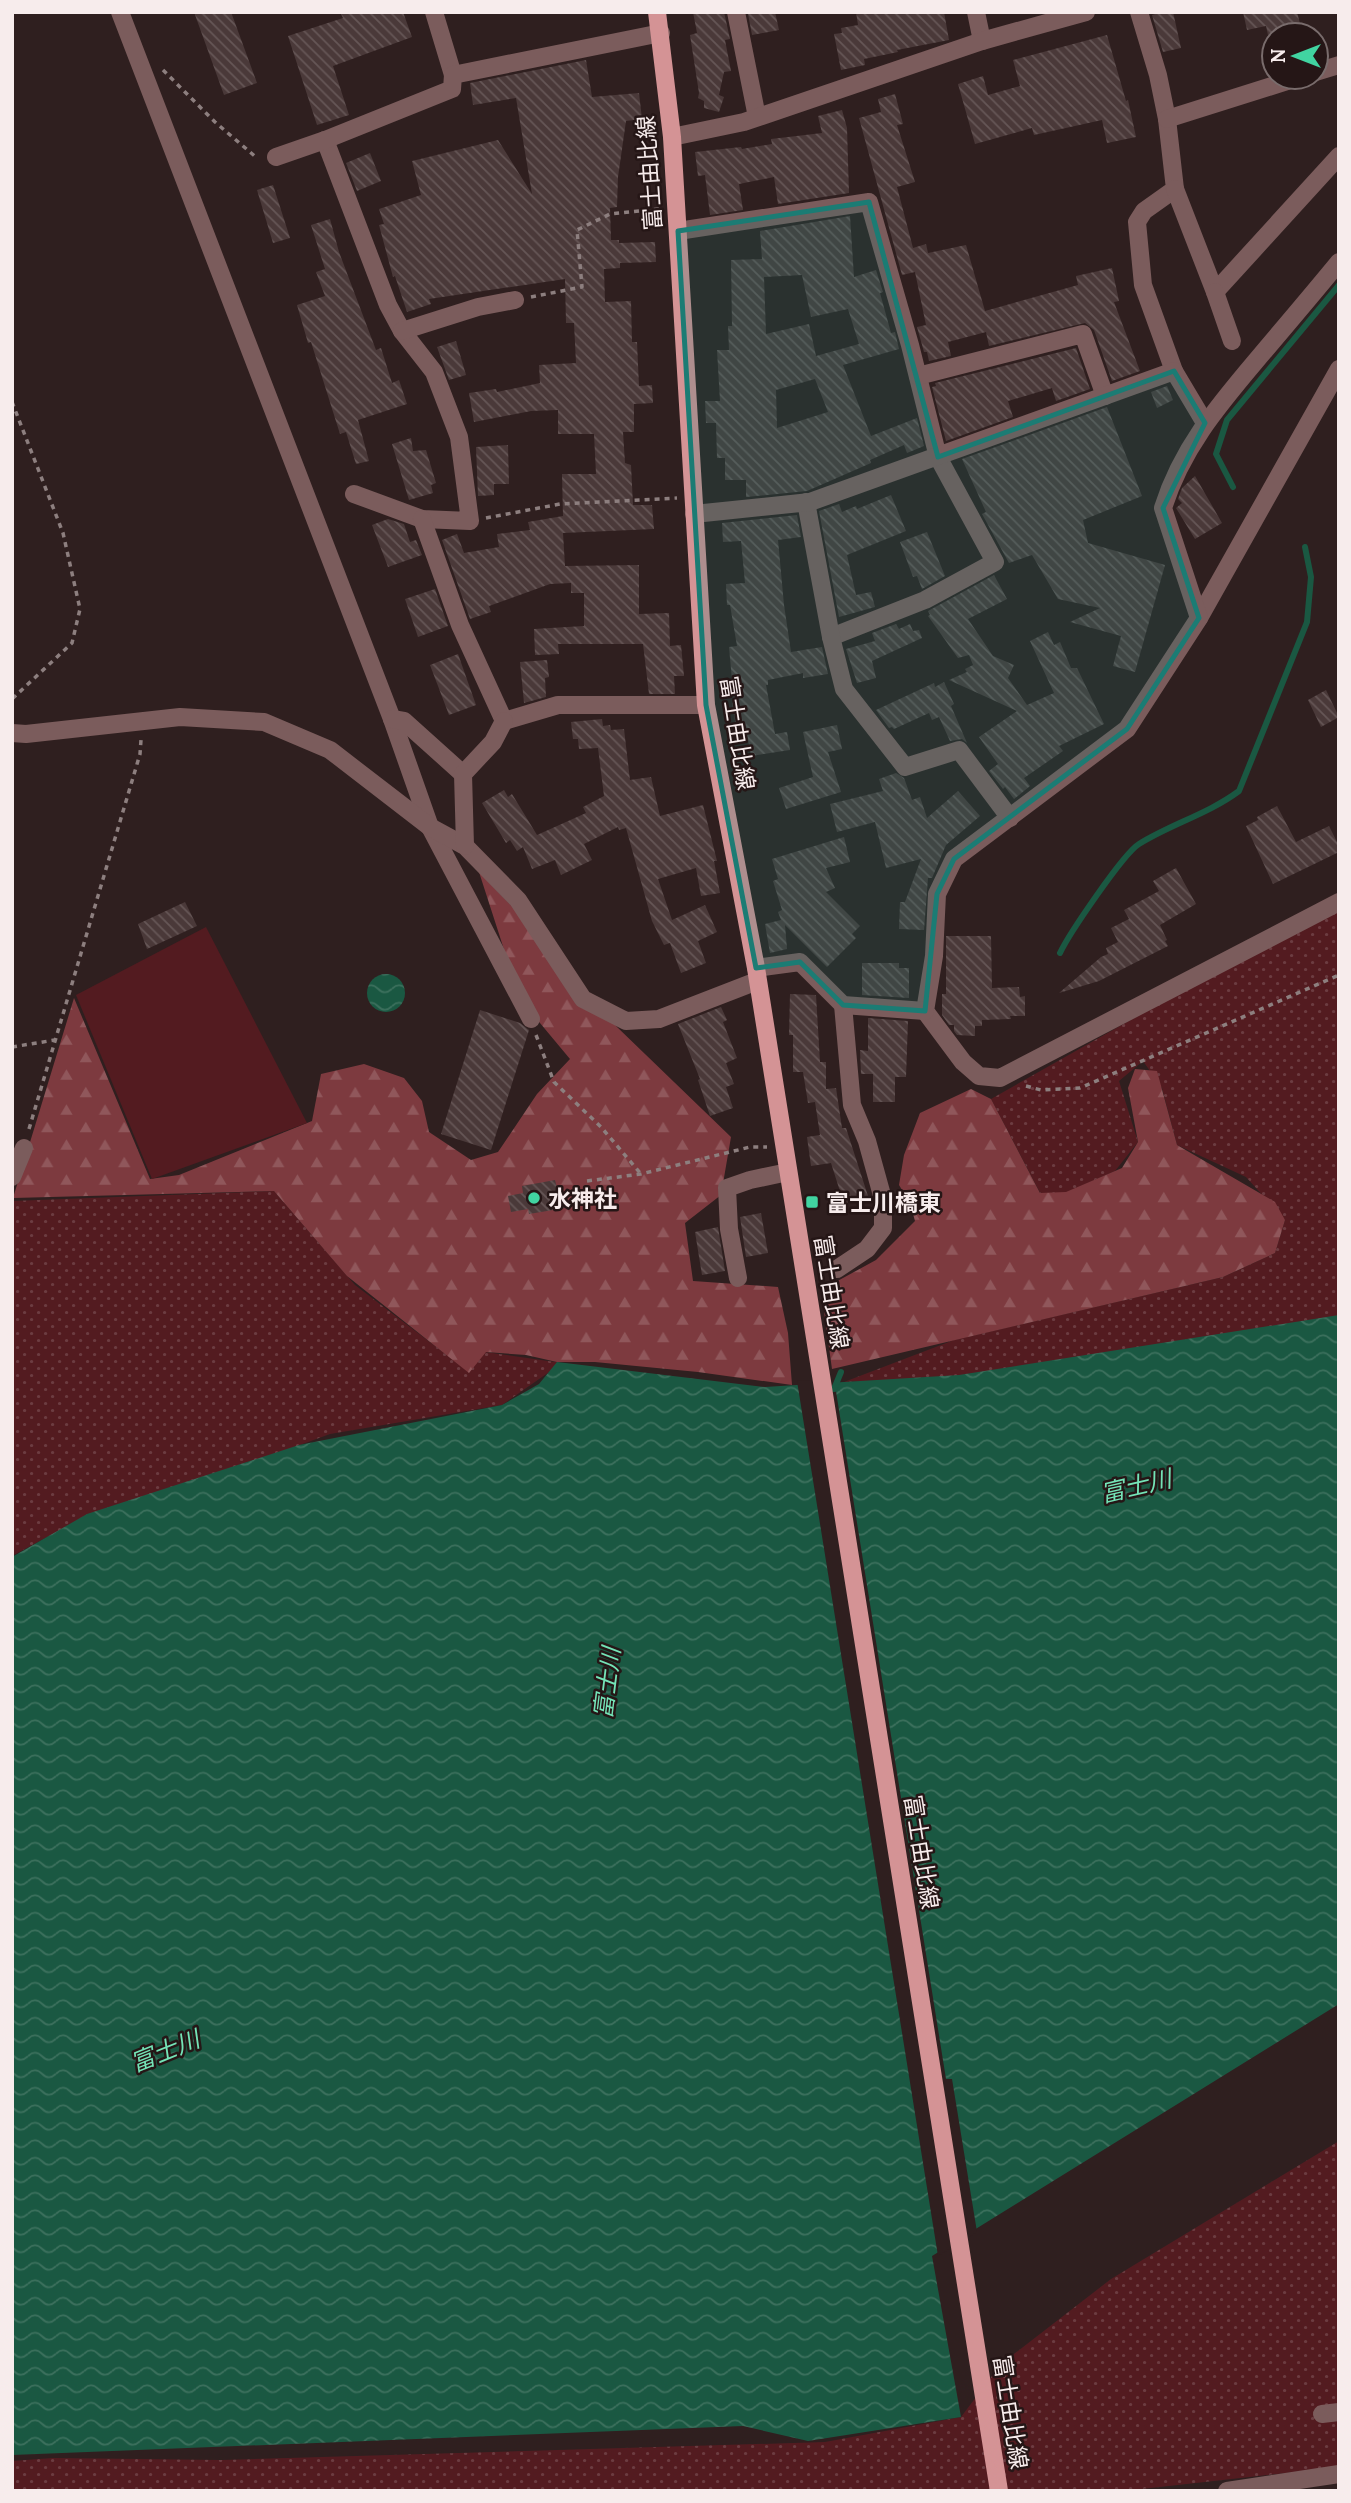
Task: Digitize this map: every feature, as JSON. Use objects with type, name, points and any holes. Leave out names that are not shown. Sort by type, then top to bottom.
[{"type":"main road","name":"富士由比線","points":[[657,12],[672,137],[706,705],[756,974],[999,2491]]},
{"type":"street","points":[[120,12],[392,719],[430,827],[531,1019]]},
{"type":"street","points":[[276,157],[452,89],[453,75],[434,12]]},
{"type":"street","points":[[736,12],[757,117]]},
{"type":"street","points":[[976,12],[982,41]]},
{"type":"street","points":[[672,137],[757,117],[982,41],[1086,12]]},
{"type":"street","points":[[1139,12],[1158,75],[1167,119],[1175,189],[1232,341]]},
{"type":"street","points":[[453,75],[661,33]]},
{"type":"street","points":[[1167,119],[1260,90]]},
{"type":"street","points":[[325,140],[388,305],[402,331],[434,372],[459,437],[470,521],[422,519],[354,494]]},
{"type":"street","points":[[1215,292],[1339,156]]},
{"type":"street","points":[[1175,189],[1144,211],[1138,222],[1143,285],[1174,371],[1205,423]]},
{"type":"street","points":[[678,231],[869,202],[939,457],[995,562],[925,600],[831,637]]},
{"type":"street","points":[[1199,618],[1163,508],[1186,453],[1205,423],[1339,262]]},
{"type":"street","points":[[402,331],[478,307],[515,300]]},
{"type":"street","points":[[918,376],[1083,334],[1105,396]]},
{"type":"street","points":[[1339,369],[1199,618],[1127,729],[954,859],[937,894],[934,956],[925,1011],[963,1062],[979,1076],[1000,1078],[1339,902]]},
{"type":"street","points":[[694,514],[806,502],[939,457],[1174,371]]},
{"type":"street","points":[[806,502],[831,637],[844,689],[905,767],[959,750],[1010,818]]},
{"type":"street","points":[[422,519],[460,625],[504,721]]},
{"type":"street","points":[[465,846],[463,774],[493,742],[504,721],[558,705],[706,705]]},
{"type":"street","points":[[12,733],[26,734],[180,717],[264,722],[330,751],[430,827],[465,846],[518,900],[583,999],[626,1021],[659,1018],[756,974],[800,962],[843,1005],[852,1105],[867,1141],[883,1199],[883,1228],[867,1249],[837,1269]]},
{"type":"street","points":[[392,719],[404,721],[463,774]]},
{"type":"street","points":[[843,1005],[925,1011]]},
{"type":"street","points":[[12,1177],[24,1148]]},
{"type":"street","points":[[738,1278],[729,1229],[727,1188],[788,1172]]},
{"type":"street","points":[[1227,2491],[1339,2474]]},
{"type":"path","points":[[158,65],[215,122],[262,163],[276,157]]},
{"type":"path","points":[[515,300],[582,287],[577,230],[610,214],[675,207]]},
{"type":"path","points":[[12,402],[63,533],[80,609],[72,643],[12,699]]},
{"type":"path","points":[[470,521],[560,503],[652,498],[678,498],[694,514]]},
{"type":"path","points":[[24,1148],[140,754],[140,721]]},
{"type":"path","points":[[1000,1078],[1041,1090],[1080,1088],[1339,975]]},
{"type":"path","points":[[531,1019],[554,1082],[601,1127],[641,1174]]},
{"type":"path","points":[[12,1047],[56,1040]]},
{"type":"path","points":[[587,1181],[641,1174],[750,1147],[784,1146]]},
{"type":"highlighted area","points":[[869,202],[938,457],[1174,371],[1205,423],[1163,508],[1199,618],[1127,729],[954,859],[937,894],[925,1011],[843,1005],[800,962],[756,968],[706,705],[678,231]]},
{"type":"shaded area","points":[[1339,902],[1339,1359],[844,1382],[954,1340],[1223,1277],[1275,1253],[1285,1220],[1246,1177],[1177,1145],[1162,1088],[1143,1061],[1119,1081],[1138,1142],[1115,1171],[1045,1202],[991,1099]]},
{"type":"shaded area","points":[[206,927],[307,1123],[152,1179],[76,995]]},
{"type":"shaded area","points":[[274,1191],[355,1285],[469,1372],[485,1352],[562,1363],[502,1405],[330,1434],[47,1537],[12,1556],[12,1201]]},
{"type":"shaded area","points":[[1339,2141],[1339,2467],[1124,2491],[12,2491],[12,2461],[53,2458],[222,2460],[825,2442],[961,2417],[1001,2364],[1111,2279]]},
{"type":"green space","points":[[479,872],[543,939],[617,1027],[731,1137],[721,1195],[685,1223],[693,1281],[778,1287],[788,1333],[792,1385],[698,1372],[595,1362],[557,1362],[526,1355],[486,1352],[469,1373],[347,1276],[274,1191],[13,1198],[74,998],[150,1179],[179,1175],[312,1121],[321,1074],[364,1064],[404,1078],[422,1101],[429,1132],[471,1160],[498,1152],[537,1094],[570,1059],[520,999]]},
{"type":"green space","points":[[1135,1069],[1157,1071],[1177,1145],[1275,1202],[1285,1220],[1275,1253],[1223,1277],[832,1369],[821,1290],[876,1260],[915,1221],[910,1203],[899,1185],[904,1155],[920,1113],[971,1089],[991,1099],[1040,1193],[1066,1192],[1122,1168],[1138,1142],[1128,1088]]},
{"type":"water","points":[[386,974],[399,980],[405,993],[399,1006],[386,1012],[373,1006],[367,993],[373,980]]},
{"type":"water","name":"富士川","points":[[1339,1315],[1339,2004],[932,2256],[961,2417],[808,2441],[743,2426],[12,2455],[12,1557],[87,1514],[299,1445],[502,1405],[539,1384],[557,1362],[765,1387],[959,1375]]},
{"type":"pier","points":[[834,1379],[946,2079],[952,2079],[977,2232],[938,2256],[797,1381]]},
{"type":"building","points":[[194,12],[231,12],[257,83],[224,95]]},
{"type":"building","points":[[340,12],[403,12],[412,37],[333,66],[349,115],[317,125],[288,36],[343,18]]},
{"type":"building","points":[[693,12],[724,12],[730,39],[725,40],[731,71],[724,72],[719,95],[724,97],[719,112],[704,108],[704,101],[698,98],[690,35],[697,33]]},
{"type":"building","points":[[775,12],[779,30],[752,35],[748,14]]},
{"type":"building","points":[[856,12],[944,12],[949,40],[864,59],[865,65],[841,70],[834,34],[842,33],[841,28],[858,25]]},
{"type":"building","points":[[1173,12],[1181,48],[1163,52],[1152,15]]},
{"type":"building","points":[[1243,12],[1297,12],[1299,21],[1260,21],[1260,27],[1247,30]]},
{"type":"building","points":[[1107,35],[1126,101],[1128,100],[1136,137],[1107,143],[1102,120],[1034,135],[1032,128],[975,144],[958,84],[983,76],[988,95],[1020,86],[1013,60]]},
{"type":"building","points":[[586,60],[592,97],[639,93],[642,119],[626,121],[618,177],[617,207],[610,208],[611,240],[619,240],[619,243],[655,242],[656,262],[620,263],[620,268],[604,269],[605,302],[631,301],[632,342],[637,342],[639,386],[652,385],[653,403],[634,404],[634,432],[623,432],[625,463],[631,465],[633,505],[652,505],[654,529],[563,533],[565,566],[639,565],[639,614],[669,613],[670,646],[681,645],[684,676],[674,676],[675,694],[649,694],[643,644],[558,644],[559,654],[535,655],[534,629],[584,626],[584,593],[571,593],[571,583],[550,584],[489,606],[491,612],[470,619],[442,540],[457,534],[464,553],[499,547],[497,534],[530,530],[528,522],[563,516],[562,474],[596,474],[594,434],[558,434],[558,410],[531,411],[474,422],[469,393],[496,389],[497,392],[540,383],[539,365],[576,363],[574,323],[566,323],[565,279],[429,299],[431,304],[407,312],[395,276],[393,277],[379,225],[384,224],[379,209],[421,195],[412,161],[498,140],[532,194],[516,98],[473,105],[470,83]]},
{"type":"building","points":[[895,94],[903,124],[897,125],[915,182],[897,187],[913,248],[926,244],[928,253],[966,245],[985,311],[1078,285],[1076,276],[1112,268],[1119,301],[1114,302],[1140,371],[1112,381],[1094,330],[1085,323],[989,346],[986,332],[948,342],[951,356],[929,361],[917,327],[926,325],[915,272],[902,275],[859,118],[881,112],[878,99]]},
{"type":"building","points":[[842,110],[847,128],[849,193],[778,204],[774,177],[739,184],[743,210],[710,215],[705,175],[698,176],[695,152],[742,149],[772,144],[771,139],[822,133],[818,116]]},
{"type":"building","points":[[370,153],[381,181],[357,191],[346,163]]},
{"type":"building","points":[[273,185],[290,238],[273,243],[257,190]]},
{"type":"building","points":[[850,216],[854,277],[876,270],[891,333],[895,332],[899,349],[843,365],[871,436],[917,418],[924,446],[907,453],[904,445],[870,460],[871,463],[807,491],[746,497],[746,480],[725,480],[725,458],[717,458],[716,423],[706,423],[705,401],[720,401],[717,350],[729,350],[728,326],[732,326],[731,260],[762,259],[760,231]],"holes":[[[802,275],[811,317],[848,309],[859,344],[816,356],[809,324],[766,334],[764,277]],[[815,379],[828,412],[777,428],[776,390]]]},
{"type":"building","points":[[330,219],[339,252],[376,350],[381,348],[392,383],[399,380],[407,404],[358,420],[369,461],[356,464],[346,432],[340,434],[297,305],[325,296],[316,272],[325,269],[311,225]]},
{"type":"building","points":[[456,341],[466,375],[449,380],[437,347]]},
{"type":"building","points":[[1076,348],[1090,389],[1056,401],[1052,388],[1008,401],[1013,417],[946,441],[932,387],[936,386],[935,383]]},
{"type":"building","points":[[1167,386],[1173,400],[1157,408],[1151,392]]},
{"type":"building","points":[[1107,407],[1142,496],[1083,520],[1088,543],[1165,565],[1135,672],[1113,666],[1121,636],[1070,622],[1100,608],[1058,599],[1032,555],[1009,563],[982,514],[986,512],[962,459]]},
{"type":"building","points":[[411,438],[413,451],[426,450],[436,483],[431,485],[433,493],[409,500],[392,444]]},
{"type":"building","points":[[508,445],[509,484],[494,484],[494,495],[478,496],[476,447]]},
{"type":"building","points":[[1195,476],[1222,523],[1195,539],[1176,508],[1182,503],[1178,499],[1182,488]]},
{"type":"building","points":[[891,495],[906,531],[847,555],[856,595],[871,592],[875,607],[839,617],[819,511],[839,504],[842,512],[856,506],[857,509]]},
{"type":"building","points":[[797,515],[801,537],[778,540],[791,652],[822,647],[828,674],[803,678],[803,673],[768,680],[766,685],[775,734],[787,732],[790,750],[751,756],[746,730],[737,732],[732,703],[729,647],[737,646],[730,605],[727,605],[726,584],[745,583],[741,541],[723,542],[722,523]]},
{"type":"building","points":[[388,519],[404,524],[410,542],[416,540],[422,555],[388,567],[372,525]]},
{"type":"building","points":[[927,532],[945,576],[922,589],[917,576],[913,577],[900,542]]},
{"type":"building","points":[[994,575],[1007,599],[968,619],[993,656],[1014,665],[1008,678],[1027,705],[1054,693],[1030,641],[1048,632],[1054,645],[1060,642],[1071,668],[1077,668],[1104,724],[1059,746],[1063,751],[1024,778],[1030,786],[1014,799],[989,771],[998,764],[979,737],[1017,711],[949,680],[967,672],[965,669],[973,665],[969,655],[958,658],[928,616],[928,611]]},
{"type":"building","points":[[435,589],[448,626],[418,637],[405,599]]},
{"type":"building","points":[[896,624],[899,629],[910,624],[913,631],[919,630],[922,638],[872,661],[876,678],[857,683],[846,649],[875,641],[872,633]]},
{"type":"building","points":[[458,654],[476,705],[449,715],[430,665]]},
{"type":"building","points":[[547,660],[549,677],[545,678],[546,697],[524,703],[520,662]]},
{"type":"building","points":[[944,682],[967,743],[962,739],[950,741],[939,717],[932,720],[929,713],[894,729],[889,728],[876,710],[934,683],[935,687]]},
{"type":"building","points":[[1326,690],[1339,717],[1321,727],[1308,700]]},
{"type":"building","points":[[602,719],[603,726],[610,725],[611,730],[624,729],[630,780],[651,777],[660,816],[703,805],[717,861],[714,861],[720,893],[701,896],[696,868],[658,879],[672,920],[705,905],[717,932],[698,941],[706,963],[681,973],[670,943],[664,945],[652,921],[626,828],[619,830],[618,827],[584,844],[592,860],[561,875],[555,860],[532,869],[523,847],[517,851],[510,840],[506,843],[482,803],[504,790],[508,797],[512,794],[537,835],[586,813],[583,807],[604,796],[598,748],[579,749],[578,739],[573,739],[571,722]]},
{"type":"building","points":[[837,725],[842,749],[828,752],[841,792],[786,809],[779,788],[813,777],[803,732]]},
{"type":"building","points":[[896,773],[904,778],[912,800],[920,797],[927,818],[958,791],[980,816],[946,845],[932,878],[928,878],[924,930],[899,929],[900,902],[905,902],[921,859],[886,868],[875,822],[837,832],[830,804],[883,791],[879,779]]},
{"type":"building","points":[[1277,806],[1296,842],[1329,826],[1339,846],[1339,852],[1273,884],[1246,826]]},
{"type":"building","points":[[844,837],[850,862],[826,868],[835,888],[826,892],[860,926],[852,934],[856,938],[827,967],[785,925],[787,949],[770,953],[765,924],[781,920],[778,912],[782,910],[773,881],[778,879],[772,859]]},
{"type":"building","points":[[1176,868],[1196,904],[1160,925],[1168,946],[1099,981],[1059,993],[1108,954],[1106,948],[1118,942],[1111,928],[1129,919],[1124,910],[1159,891],[1153,881]]},
{"type":"building","points":[[185,902],[197,926],[147,949],[138,924]]},
{"type":"building","points":[[946,936],[991,936],[992,988],[1019,987],[1020,997],[1025,996],[1025,1016],[982,1020],[982,1026],[975,1026],[975,1036],[957,1035],[954,1025],[949,1025],[942,1015],[942,994],[946,994]]},
{"type":"building","points":[[862,963],[899,963],[899,968],[909,968],[909,998],[862,995]]},
{"type":"building","points":[[790,994],[816,995],[820,1062],[826,1062],[826,1089],[836,1088],[842,1128],[846,1128],[868,1196],[844,1204],[831,1163],[811,1166],[807,1137],[820,1135],[815,1102],[808,1103],[803,1072],[793,1072],[793,1035],[789,1035]]},
{"type":"building","points":[[721,1007],[727,1020],[723,1022],[737,1058],[726,1063],[734,1084],[726,1087],[733,1108],[710,1116],[698,1080],[700,1079],[678,1024]]},
{"type":"building","points":[[480,1010],[520,1023],[529,1030],[491,1150],[441,1134]]},
{"type":"building","points":[[868,1018],[908,1021],[906,1077],[895,1077],[895,1102],[873,1102],[873,1074],[861,1074],[860,1050],[868,1051]]},
{"type":"building","points":[[555,1180],[557,1188],[562,1187],[565,1208],[529,1214],[528,1209],[511,1212],[508,1196],[523,1193],[522,1186]]},
{"type":"building","points":[[761,1213],[768,1253],[746,1257],[740,1217]]},
{"type":"building","points":[[718,1227],[725,1271],[702,1275],[695,1232]]},
{"type":"waterway","points":[[1233,487],[1216,454],[1227,420],[1339,285]]},
{"type":"waterway","points":[[1060,953],[1097,895],[1131,851],[1151,837],[1215,806],[1239,791],[1307,622],[1311,577],[1305,547]]},
{"type":"waterway","points":[[834,1389],[841,1372]]},
{"type":"place","name":"水神社","points":[[534,1198]]},
{"type":"place","name":"富士川橋東","points":[[812,1202]]}]
